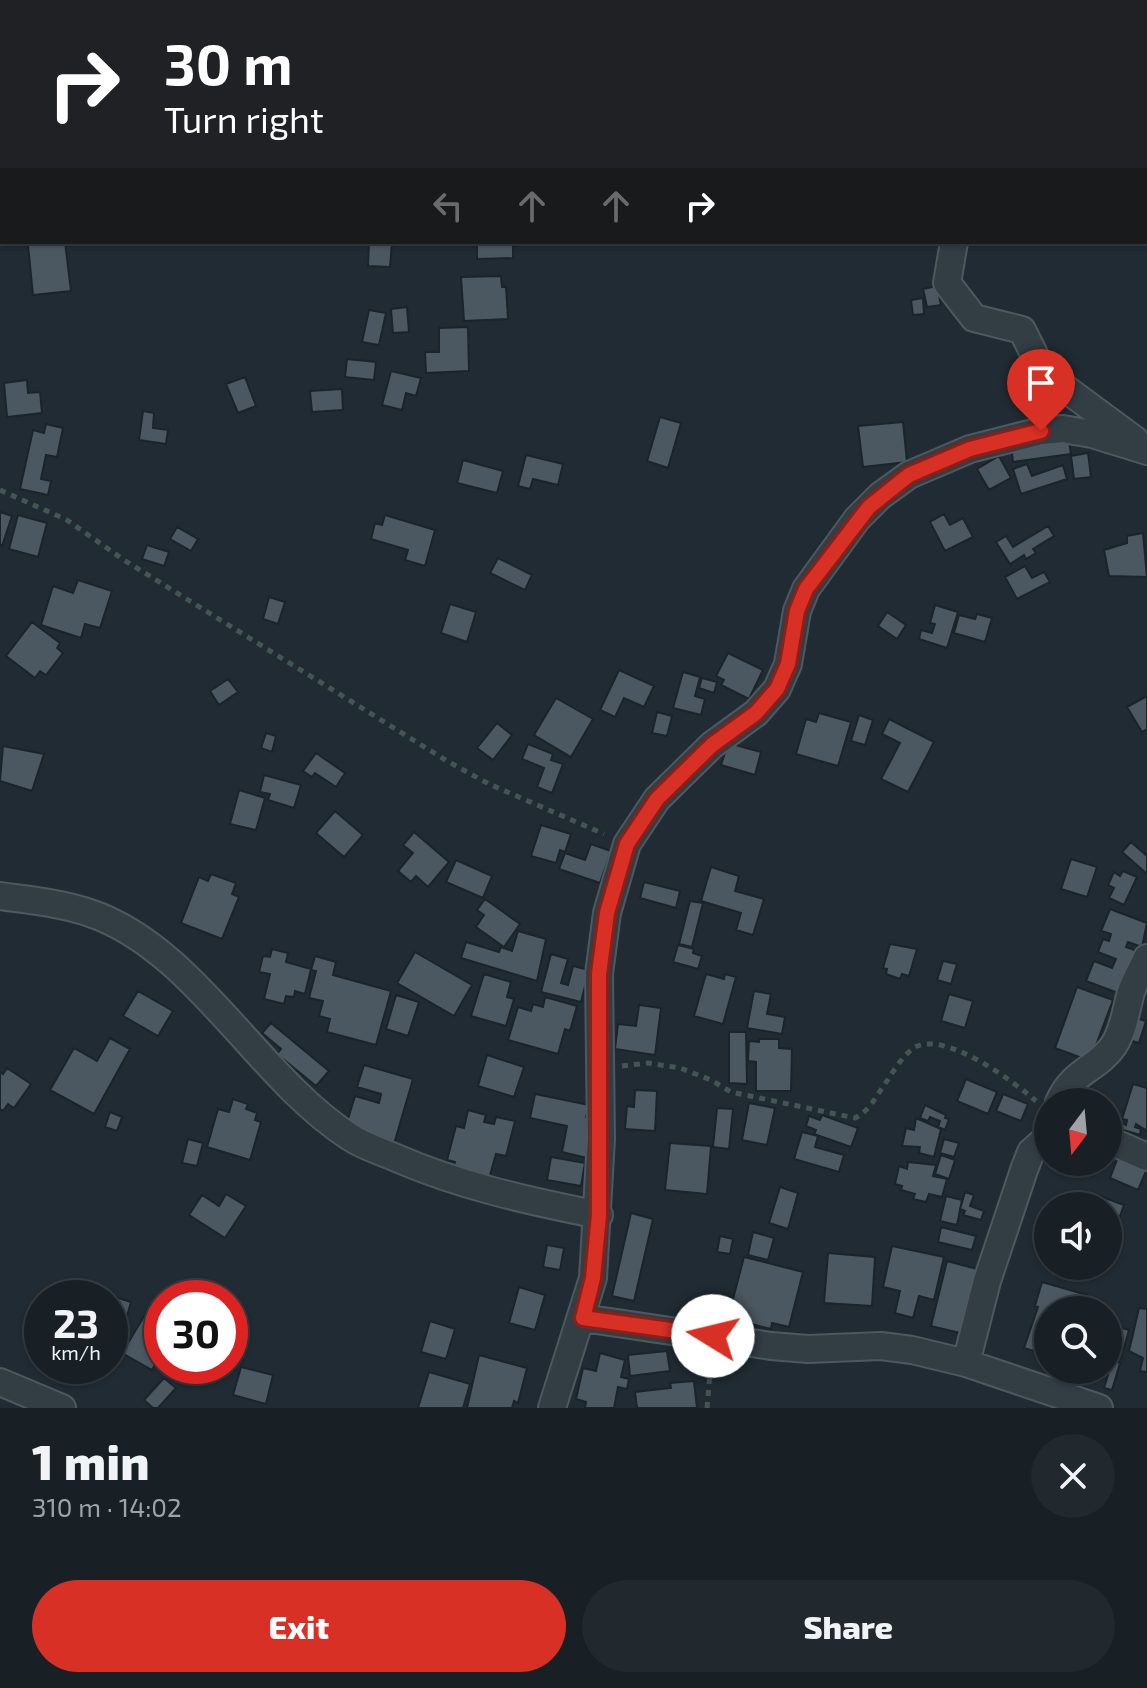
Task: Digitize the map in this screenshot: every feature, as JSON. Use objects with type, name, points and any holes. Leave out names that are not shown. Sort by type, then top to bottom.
[{"type":"street","points":[[954,244],[947,283],[974,318],[1022,330],[1043,372],[1147,450]]},
{"type":"street","points":[[552,1408],[583,1318],[593,1278],[599,1215],[599,974],[607,913],[627,844],[657,799],[712,745],[756,713],[777,689],[788,664],[797,611],[806,589],[857,519],[880,496],[909,475],[970,449],[1041,431],[1063,429],[1092,434],[1147,450]]},
{"type":"street","points":[[0,896],[90,913],[130,932],[172,965],[280,1077],[321,1116],[352,1139],[478,1188],[599,1215]]},
{"type":"street","points":[[1067,1088],[1071,1081],[1102,1059],[1114,1044],[1124,1024],[1133,987],[1147,958]]},
{"type":"street","points":[[966,1363],[1004,1226],[1034,1146]]},
{"type":"street","points":[[1122,1146],[1147,1157]]},
{"type":"street","points":[[583,1318],[808,1349],[881,1346],[912,1350],[966,1363],[1099,1408]]},
{"type":"street","points":[[0,1382],[62,1408]]},
{"type":"path","points":[[0,490],[67,520],[124,560],[447,761],[489,784],[627,844]]},
{"type":"path","points":[[599,1069],[648,1063],[680,1068],[731,1092],[855,1118],[872,1104],[913,1048],[926,1044],[942,1045],[992,1069],[1034,1109]]},
{"type":"path","points":[[707,1408],[713,1336]]},
{"type":"building","points":[[65,244],[71,291],[33,295],[28,245]]},
{"type":"building","points":[[369,244],[392,244],[390,267],[368,266]]},
{"type":"building","points":[[477,244],[519,244],[513,246],[513,258],[477,259]]},
{"type":"building","points":[[501,276],[502,287],[506,287],[508,319],[464,321],[461,277]]},
{"type":"building","points":[[937,286],[941,305],[927,307],[923,289]]},
{"type":"building","points":[[923,298],[924,314],[913,315],[911,300]]},
{"type":"building","points":[[407,307],[409,332],[393,333],[391,309]]},
{"type":"building","points":[[369,310],[386,313],[379,345],[362,342]]},
{"type":"building","points":[[468,327],[469,371],[426,373],[425,352],[439,352],[439,328]]},
{"type":"building","points":[[347,359],[376,362],[374,380],[345,377]]},
{"type":"building","points":[[391,371],[421,378],[416,396],[406,393],[402,410],[382,405]]},
{"type":"building","points":[[245,377],[256,406],[238,413],[226,384]]},
{"type":"building","points":[[27,380],[28,393],[40,392],[42,413],[7,417],[4,383]]},
{"type":"building","points":[[342,389],[343,410],[312,412],[310,391]]},
{"type":"building","points":[[143,411],[154,413],[153,428],[168,430],[166,444],[139,440]]},
{"type":"building","points":[[660,417],[681,423],[668,468],[647,461]]},
{"type":"building","points":[[903,422],[907,462],[863,467],[858,426]]},
{"type":"building","points":[[46,424],[63,428],[57,457],[46,455],[41,479],[51,481],[48,495],[20,489],[33,430],[44,433]]},
{"type":"building","points":[[1068,435],[1071,454],[1013,462],[1011,444]]},
{"type":"building","points":[[1088,453],[1091,477],[1074,479],[1071,456]]},
{"type":"building","points":[[526,455],[563,464],[558,485],[533,479],[530,489],[518,486]]},
{"type":"building","points":[[999,456],[1011,478],[989,490],[977,469]]},
{"type":"building","points":[[463,460],[503,471],[497,493],[457,483]]},
{"type":"building","points":[[1027,464],[1032,476],[1063,465],[1067,479],[1021,494],[1013,469]]},
{"type":"building","points":[[0,512],[12,516],[2,546],[0,545]]},
{"type":"building","points":[[944,514],[950,525],[963,518],[973,537],[945,551],[930,522]]},
{"type":"building","points":[[18,515],[47,523],[38,557],[9,549]]},
{"type":"building","points":[[385,515],[435,530],[425,566],[405,560],[408,550],[371,539],[375,523],[382,525]]},
{"type":"building","points":[[1048,526],[1054,536],[1033,549],[1036,553],[1026,559],[1024,555],[1010,564],[996,542],[1006,536],[1013,547]]},
{"type":"building","points":[[177,527],[198,539],[191,551],[170,539]]},
{"type":"building","points":[[1143,533],[1147,577],[1109,576],[1104,550],[1127,543],[1127,536]]},
{"type":"building","points":[[147,545],[169,552],[164,566],[142,559]]},
{"type":"building","points":[[498,558],[532,575],[525,590],[490,573]]},
{"type":"building","points":[[1025,566],[1032,578],[1044,572],[1050,582],[1017,599],[1005,577]]},
{"type":"building","points":[[78,580],[112,591],[100,628],[85,624],[81,638],[41,625],[53,586],[73,593]]},
{"type":"building","points":[[269,597],[285,602],[278,624],[263,619]]},
{"type":"building","points":[[450,604],[476,612],[467,642],[441,633]]},
{"type":"building","points":[[935,605],[958,612],[947,648],[919,639],[921,630],[932,633],[935,624],[930,623]]},
{"type":"building","points":[[887,612],[906,625],[897,639],[878,626]]},
{"type":"building","points":[[977,614],[992,618],[985,642],[954,633],[959,615],[975,619]]},
{"type":"building","points":[[32,622],[60,643],[57,648],[63,653],[46,675],[40,671],[35,678],[6,656]]},
{"type":"building","points":[[728,653],[763,670],[749,699],[721,685],[724,680],[716,676]]},
{"type":"building","points":[[619,670],[654,686],[644,707],[624,698],[615,717],[600,710]]},
{"type":"building","points":[[683,672],[700,677],[695,696],[705,699],[701,715],[673,708]]},
{"type":"building","points":[[702,678],[717,682],[714,693],[699,688]]},
{"type":"building","points":[[228,679],[238,692],[219,705],[210,691]]},
{"type":"building","points":[[1147,696],[1147,729],[1142,732],[1127,707]]},
{"type":"building","points":[[556,698],[593,719],[571,757],[534,735]]},
{"type":"building","points":[[657,712],[672,716],[667,736],[652,733]]},
{"type":"building","points":[[819,713],[851,722],[838,766],[796,754],[806,719],[816,722]]},
{"type":"building","points":[[859,715],[873,720],[865,745],[851,741]]},
{"type":"building","points":[[889,719],[934,742],[908,792],[881,779],[900,743],[882,734]]},
{"type":"building","points":[[497,723],[512,735],[493,760],[477,748]]},
{"type":"building","points":[[266,733],[276,736],[272,752],[261,748]]},
{"type":"building","points":[[728,743],[761,752],[755,775],[721,765]]},
{"type":"building","points":[[528,744],[553,754],[551,760],[563,764],[552,793],[537,787],[544,768],[522,759]]},
{"type":"building","points":[[3,746],[44,754],[32,791],[0,781]]},
{"type":"building","points":[[316,753],[345,773],[336,787],[315,773],[312,777],[303,771]]},
{"type":"building","points":[[264,775],[301,785],[294,808],[268,800],[270,794],[260,792]]},
{"type":"building","points":[[239,790],[265,798],[256,830],[230,824]]},
{"type":"building","points":[[335,811],[363,835],[344,857],[316,833]]},
{"type":"building","points":[[541,825],[571,834],[565,852],[560,850],[556,863],[531,856]]},
{"type":"building","points":[[414,832],[449,862],[428,887],[416,876],[411,882],[398,871],[413,853],[403,845]]},
{"type":"building","points":[[1131,842],[1147,856],[1147,874],[1122,852]]},
{"type":"building","points":[[591,844],[611,851],[600,883],[559,869],[565,853],[585,860]]},
{"type":"building","points":[[1071,859],[1097,867],[1087,897],[1061,889]]},
{"type":"building","points":[[456,860],[492,876],[483,898],[446,882]]},
{"type":"building","points":[[711,867],[739,876],[735,891],[764,899],[753,935],[736,930],[741,913],[701,901]]},
{"type":"building","points":[[1123,871],[1137,877],[1124,905],[1109,898],[1114,888],[1108,885],[1114,872],[1120,876]]},
{"type":"building","points":[[211,874],[236,883],[232,894],[239,897],[222,939],[181,923],[199,877],[208,881]]},
{"type":"building","points":[[644,882],[680,891],[676,908],[640,898]]},
{"type":"building","points":[[485,899],[520,924],[504,947],[476,927],[484,915],[477,910]]},
{"type":"building","points":[[690,901],[703,903],[692,947],[679,944]]},
{"type":"building","points":[[1110,909],[1147,923],[1142,947],[1128,942],[1126,947],[1137,951],[1118,993],[1086,981],[1094,961],[1112,968],[1116,959],[1098,952],[1103,939],[1109,941],[1111,934],[1101,931]]},
{"type":"building","points":[[518,931],[546,939],[537,981],[461,958],[466,942],[499,952],[501,947],[512,951]]},
{"type":"building","points":[[890,944],[917,949],[909,976],[902,974],[900,979],[886,974],[887,969],[883,968]]},
{"type":"building","points":[[678,945],[694,949],[693,953],[702,956],[698,969],[673,962]]},
{"type":"building","points":[[272,949],[288,953],[286,962],[311,969],[305,994],[295,991],[294,997],[286,996],[284,1004],[264,999],[270,974],[259,972],[263,956],[270,957]]},
{"type":"building","points":[[415,952],[472,985],[454,1016],[397,983]]},
{"type":"building","points":[[551,954],[568,959],[561,983],[568,985],[573,966],[589,970],[581,1002],[541,992]]},
{"type":"building","points":[[315,956],[336,962],[333,975],[391,991],[376,1045],[327,1032],[330,1019],[319,1016],[323,1001],[309,998],[316,971],[311,970]]},
{"type":"building","points":[[943,961],[957,964],[951,984],[937,980]]},
{"type":"building","points":[[484,974],[511,982],[507,997],[514,999],[506,1026],[471,1016]]},
{"type":"building","points":[[706,974],[724,979],[725,974],[736,977],[723,1024],[694,1016]]},
{"type":"building","points":[[1077,987],[1113,1000],[1090,1061],[1055,1048]]},
{"type":"building","points":[[138,991],[173,1011],[158,1036],[123,1016]]},
{"type":"building","points":[[754,991],[771,994],[767,1014],[785,1017],[782,1034],[747,1028]]},
{"type":"building","points":[[949,994],[973,1001],[965,1028],[941,1021]]},
{"type":"building","points":[[396,995],[419,1002],[408,1036],[386,1029]]},
{"type":"building","points":[[545,997],[577,1006],[570,1031],[565,1029],[558,1054],[508,1040],[518,1007],[531,1011],[533,1004],[543,1007]]},
{"type":"building","points":[[639,1005],[661,1008],[655,1055],[615,1049],[618,1024],[636,1026]]},
{"type":"building","points":[[1128,1016],[1146,1021],[1139,1043],[1122,1038]]},
{"type":"building","points":[[271,1023],[329,1071],[316,1086],[277,1054],[281,1049],[262,1033]]},
{"type":"building","points":[[729,1032],[746,1032],[747,1084],[729,1083]]},
{"type":"building","points":[[110,1038],[130,1049],[94,1114],[50,1090],[74,1048],[97,1061]]},
{"type":"building","points":[[759,1039],[779,1039],[779,1048],[792,1049],[791,1091],[756,1091],[756,1062],[748,1061],[749,1041],[759,1042]]},
{"type":"building","points":[[487,1055],[524,1067],[514,1097],[478,1086]]},
{"type":"building","points":[[364,1065],[413,1079],[394,1144],[345,1129],[355,1096],[379,1103],[381,1094],[357,1087]]},
{"type":"building","points":[[7,1068],[31,1084],[14,1108],[8,1104],[3,1111],[0,1109],[0,1072],[3,1074]]},
{"type":"building","points":[[966,1079],[997,1092],[988,1114],[957,1101]]},
{"type":"building","points":[[1133,1084],[1147,1088],[1147,1131],[1136,1124],[1135,1127],[1141,1129],[1140,1135],[1122,1130],[1122,1123],[1126,1125],[1127,1120],[1122,1119]]},
{"type":"building","points":[[635,1090],[657,1091],[655,1131],[625,1129],[627,1106],[634,1107]]},
{"type":"building","points":[[535,1094],[589,1105],[586,1117],[594,1119],[587,1158],[562,1152],[567,1126],[530,1118]]},
{"type":"building","points":[[1003,1094],[1028,1104],[1021,1121],[996,1111]]},
{"type":"building","points":[[233,1099],[248,1104],[246,1109],[257,1113],[255,1120],[261,1122],[250,1160],[207,1147],[218,1109],[229,1112]]},
{"type":"building","points":[[749,1103],[775,1108],[767,1145],[742,1140]]},
{"type":"building","points":[[925,1105],[946,1115],[945,1118],[949,1119],[945,1130],[938,1127],[940,1121],[930,1117],[928,1121],[920,1118]]},
{"type":"building","points":[[717,1108],[733,1109],[729,1149],[713,1147]]},
{"type":"building","points":[[468,1110],[486,1115],[484,1122],[494,1124],[496,1117],[515,1121],[506,1156],[496,1154],[489,1179],[453,1169],[455,1162],[447,1160],[456,1126],[464,1128]]},
{"type":"building","points":[[110,1112],[122,1117],[117,1131],[105,1127]]},
{"type":"building","points":[[822,1115],[858,1128],[851,1147],[814,1134],[816,1130],[806,1126],[809,1116],[820,1120]]},
{"type":"building","points":[[916,1118],[941,1129],[934,1157],[919,1153],[920,1147],[902,1146],[906,1128],[914,1130]]},
{"type":"building","points":[[802,1132],[818,1136],[815,1147],[844,1155],[839,1172],[794,1159]]},
{"type":"building","points":[[188,1139],[203,1143],[197,1166],[182,1163]]},
{"type":"building","points":[[944,1139],[959,1143],[954,1157],[940,1153]]},
{"type":"building","points":[[670,1143],[711,1146],[707,1194],[665,1190]]},
{"type":"building","points":[[941,1155],[955,1160],[949,1179],[935,1174]]},
{"type":"building","points":[[551,1157],[585,1163],[581,1186],[547,1180]]},
{"type":"building","points":[[1122,1159],[1147,1169],[1138,1190],[1110,1178],[1122,1176]]},
{"type":"building","points":[[908,1162],[936,1165],[933,1176],[947,1179],[942,1197],[929,1194],[926,1202],[913,1199],[915,1194],[901,1190],[902,1186],[895,1184],[899,1166],[907,1169]]},
{"type":"building","points":[[780,1187],[798,1193],[788,1229],[769,1223]]},
{"type":"building","points":[[965,1192],[974,1195],[970,1206],[984,1211],[981,1220],[963,1215],[965,1211],[960,1209]]},
{"type":"building","points":[[226,1194],[246,1206],[225,1238],[189,1215],[202,1195],[219,1206]]},
{"type":"building","points":[[946,1196],[962,1200],[957,1225],[940,1221]]},
{"type":"building","points":[[631,1213],[653,1219],[634,1301],[612,1296]]},
{"type":"building","points":[[941,1227],[976,1236],[972,1250],[938,1242]]},
{"type":"building","points":[[753,1232],[774,1238],[768,1260],[748,1255]]},
{"type":"building","points":[[720,1236],[733,1239],[730,1254],[717,1252]]},
{"type":"building","points":[[547,1245],[564,1248],[560,1270],[543,1267]]},
{"type":"building","points":[[892,1246],[944,1257],[934,1300],[919,1296],[913,1318],[895,1313],[900,1291],[883,1287]]},
{"type":"building","points":[[828,1253],[875,1257],[872,1306],[824,1303]]},
{"type":"building","points":[[744,1257],[803,1272],[789,1327],[772,1323],[771,1329],[728,1318]]},
{"type":"building","points":[[947,1261],[977,1269],[975,1307],[967,1305],[960,1333],[931,1326]]},
{"type":"building","points":[[1042,1282],[1087,1295],[1087,1296],[1038,1296]]},
{"type":"building","points":[[519,1287],[545,1295],[535,1330],[509,1323]]},
{"type":"building","points":[[1139,1308],[1147,1309],[1147,1372],[1140,1371],[1143,1358],[1129,1351]]},
{"type":"building","points":[[144,1316],[144,1365],[128,1356],[128,1343]]},
{"type":"building","points":[[1034,1319],[1034,1351],[1024,1348]]},
{"type":"building","points":[[430,1321],[455,1329],[446,1359],[421,1352]]},
{"type":"building","points":[[1122,1328],[1129,1330],[1122,1354]]},
{"type":"building","points":[[667,1351],[670,1371],[630,1376],[628,1355]]},
{"type":"building","points":[[600,1353],[625,1360],[621,1377],[629,1379],[627,1389],[618,1387],[614,1408],[585,1408],[586,1402],[576,1399],[583,1368],[596,1371]]},
{"type":"building","points":[[479,1355],[527,1368],[518,1403],[514,1401],[512,1408],[467,1408]]},
{"type":"building","points":[[248,1369],[273,1375],[266,1404],[233,1395],[236,1384],[248,1384]]},
{"type":"building","points":[[429,1372],[470,1384],[463,1408],[418,1408]]},
{"type":"building","points":[[694,1381],[697,1408],[637,1408],[635,1392],[671,1388],[670,1383]]},
{"type":"building","points":[[159,1384],[171,1384],[176,1388],[158,1408],[153,1408],[144,1400]]},
{"type":"building","points":[[1105,1384],[1114,1384],[1112,1390],[1104,1388]]},
{"type":"route","points":[[713,1336],[583,1318],[593,1278],[599,1215],[599,974],[607,913],[627,844],[657,799],[712,745],[756,713],[777,689],[788,664],[797,611],[806,589],[857,519],[880,496],[909,475],[970,449],[1041,431]]}]
